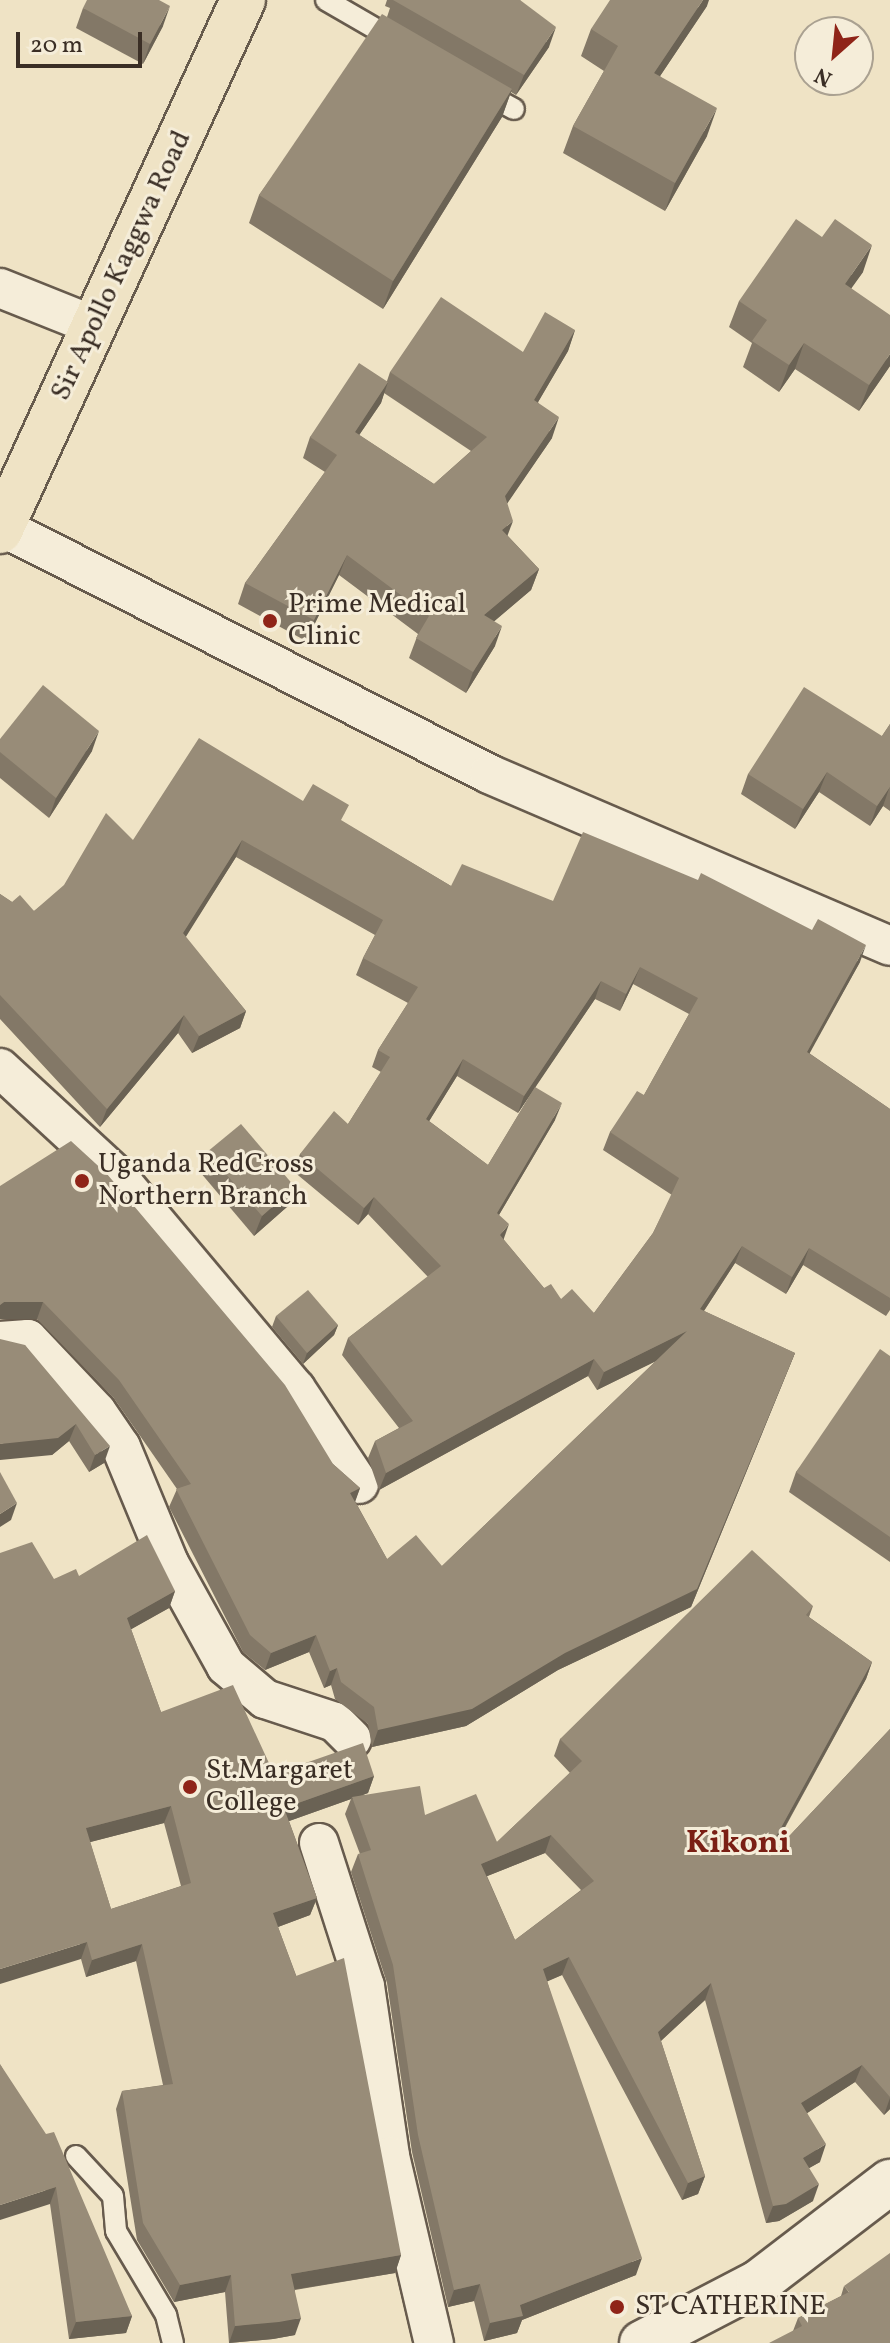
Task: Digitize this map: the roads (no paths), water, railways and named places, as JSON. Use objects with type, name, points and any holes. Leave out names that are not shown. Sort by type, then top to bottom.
[{"type":"main road","name":"Sir Apollo Kaggwa Road","points":[[1,529],[243,0]]},
{"type":"street","points":[[0,288],[95,326]]},
{"type":"street","points":[[1,529],[489,774],[890,946]]},
{"type":"street","points":[[0,1068],[117,1176],[296,1389],[359,1484]]},
{"type":"street","points":[[0,1341],[28,1339],[97,1412],[121,1447],[169,1563],[226,1666],[265,1699],[335,1722],[352,1739]]},
{"type":"street","points":[[319,1843],[365,1986],[390,2156],[434,2343]]},
{"type":"street","points":[[642,2343],[759,2282],[890,2182]]},
{"type":"lane","points":[[326,0],[420,55]]},
{"type":"lane","points":[[460,78],[514,109]]},
{"type":"lane","points":[[76,2156],[113,2196],[116,2231],[166,2315],[173,2343]]},
{"type":"place","name":"Prime Medical Clinic","points":[[270,621]]},
{"type":"place","name":"Uganda RedCross Northern Branch","points":[[82,1181]]},
{"type":"place","name":"St.Margaret College","points":[[190,1787]]},
{"type":"place","name":"ST CATHERINE","points":[[617,2307]]},
{"type":"district","name":"Kikoni","points":[[738,1844]]}]
